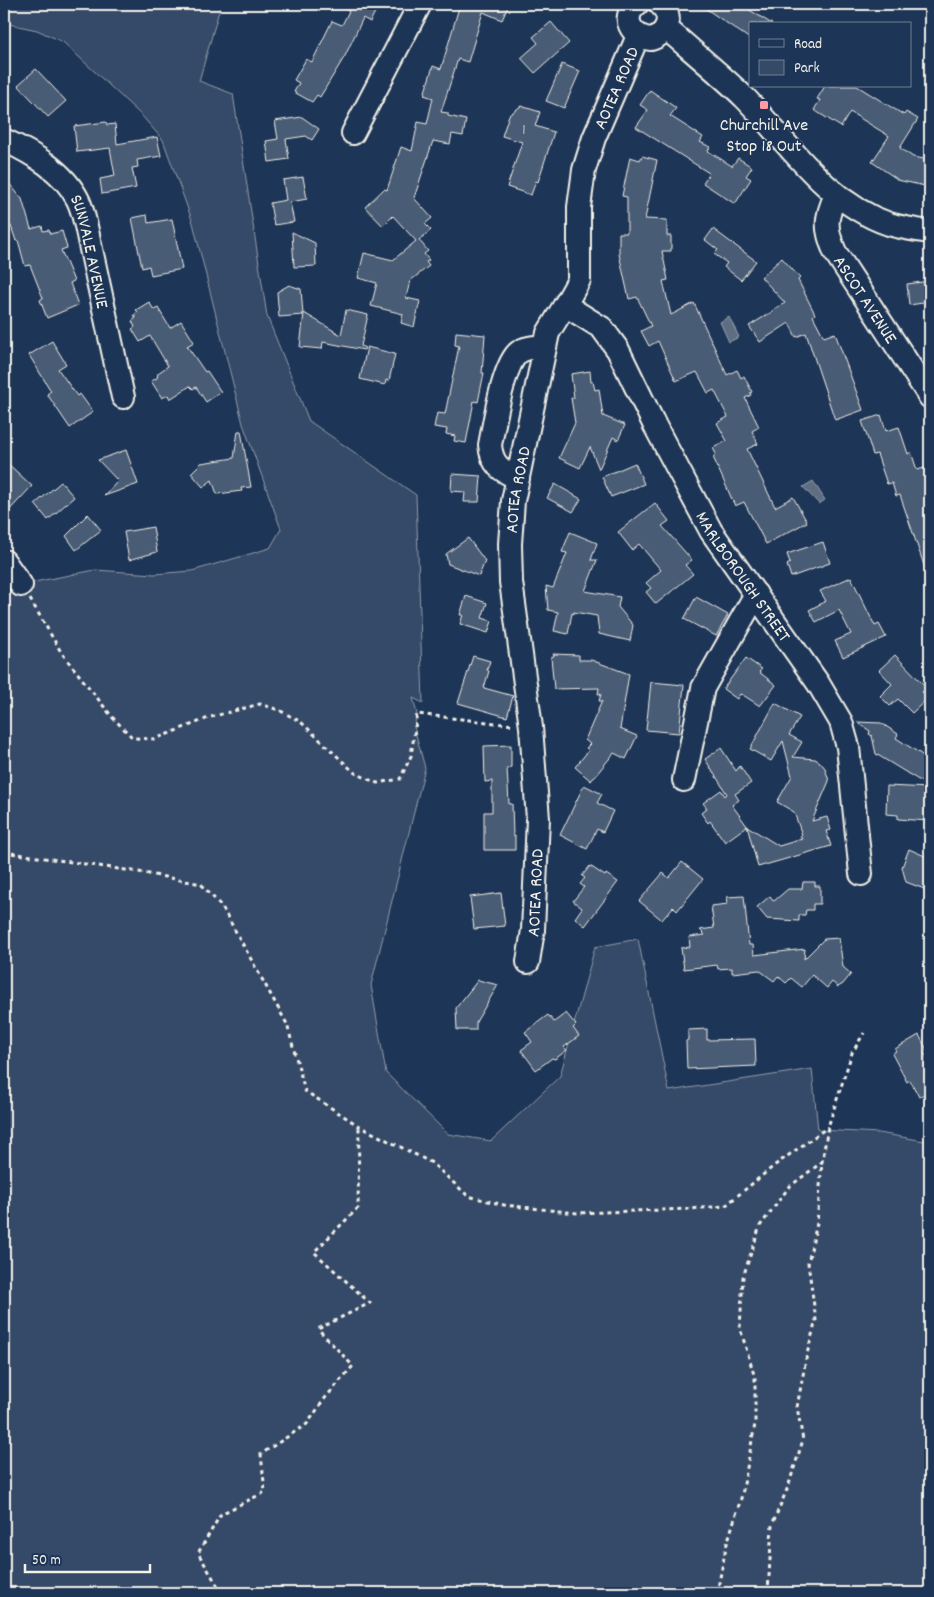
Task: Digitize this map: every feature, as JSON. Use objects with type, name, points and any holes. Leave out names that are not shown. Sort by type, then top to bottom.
[{"type":"street","points":[[353,133],[420,4]]},
{"type":"street","points":[[628,6],[630,25],[638,36],[651,39],[657,37],[666,28],[668,16],[666,10],[660,4]]},
{"type":"street","points":[[666,28],[743,97],[816,178],[836,195],[863,212],[889,224],[930,232]]},
{"type":"street","name":"AOTEA ROAD","points":[[528,962],[533,930],[538,819],[531,727],[511,582],[510,544],[513,501],[548,333],[566,306],[579,280],[579,207],[584,170],[594,138],[638,36]]},
{"type":"street","name":"SUNVALE AVENUE","points":[[4,140],[28,151],[50,168],[69,185],[79,201],[123,397]]},
{"type":"street","name":"ASCOT AVENUE","points":[[836,195],[829,209],[826,223],[828,237],[835,252],[930,398]]},
{"type":"street","name":"MARLBOROUGH STREET","points":[[566,306],[602,328],[618,350],[655,426],[711,531],[818,683],[841,722],[848,747],[861,874]]},
{"type":"street","points":[[518,478],[505,473],[497,465],[491,456],[490,445],[510,362],[519,352],[545,346]]},
{"type":"street","points":[[4,561],[21,585]]},
{"type":"street","points":[[684,780],[704,688],[756,594]]},
{"type":"path","points":[[21,585],[62,652],[113,718],[133,738],[155,739],[211,717],[260,704],[279,710],[302,722],[356,773],[377,783],[400,779],[411,756],[416,714],[531,727]]},
{"type":"path","points":[[4,852],[139,872],[201,884],[222,908],[287,1024],[305,1091],[359,1126],[432,1163],[468,1196],[504,1205],[577,1214],[725,1206],[775,1165],[828,1127]]},
{"type":"path","points":[[768,1593],[772,1525],[788,1487],[803,1440],[797,1407],[806,1354],[816,1320],[808,1263],[817,1223],[822,1162],[828,1127],[852,1053],[864,1032]]},
{"type":"path","points":[[222,1593],[198,1553],[221,1514],[266,1492],[261,1454],[307,1424],[326,1397],[353,1366],[318,1329],[370,1303],[314,1252],[358,1208],[359,1126]]},
{"type":"path","points":[[717,1593],[726,1548],[742,1495],[756,1424],[755,1378],[740,1328],[743,1277],[760,1226],[789,1188],[822,1162]]},
{"type":"green space","points":[[4,4],[221,4],[199,81],[233,94],[267,316],[309,421],[416,495],[423,703],[413,698],[417,714],[414,727],[425,768],[371,985],[386,1073],[448,1134],[491,1141],[560,1076],[595,947],[638,939],[669,1091],[812,1069],[818,1130],[879,1133],[930,1142],[930,1593],[4,1593],[4,588],[95,570],[154,574],[192,571],[270,548],[281,529],[243,424],[193,223],[163,140],[142,116],[63,42],[37,30],[4,23]]},
{"type":"shaded area","points":[[729,317],[739,337],[729,342],[720,322]]},
{"type":"shaded area","points":[[813,481],[825,500],[819,504],[803,487]]},
{"type":"building","points":[[335,4],[379,4],[370,22],[363,18],[345,56],[320,97],[317,95],[312,102],[294,92],[299,83],[294,80],[306,59],[312,62],[332,21],[342,25],[349,11]]},
{"type":"building","points":[[460,4],[509,4],[502,20],[483,12],[468,62],[458,59],[441,112],[448,113],[448,116],[466,120],[463,136],[452,134],[450,144],[433,141],[414,198],[432,218],[425,224],[431,230],[419,240],[428,251],[424,254],[429,260],[426,262],[429,266],[410,281],[406,298],[420,301],[414,327],[401,323],[403,314],[371,306],[377,283],[358,278],[364,253],[393,260],[416,241],[393,216],[383,226],[365,207],[384,189],[387,190],[401,147],[412,151],[418,122],[427,124],[433,98],[424,95],[433,66],[441,69]]},
{"type":"building","points":[[699,4],[752,4],[748,9],[769,22],[749,22],[749,38]]},
{"type":"building","points":[[551,22],[569,43],[535,73],[521,58],[538,43],[533,37]]},
{"type":"building","points":[[562,64],[580,71],[564,108],[546,101]]},
{"type":"building","points":[[36,69],[66,101],[48,117],[18,85]]},
{"type":"building","points":[[824,88],[860,88],[904,115],[906,112],[918,119],[900,148],[913,157],[930,160],[930,187],[897,180],[872,162],[889,136],[850,112],[841,127],[814,110],[820,100],[817,99]]},
{"type":"building","points":[[650,90],[676,108],[670,116],[703,137],[700,142],[710,147],[708,151],[732,166],[738,158],[752,167],[746,176],[751,179],[735,204],[703,183],[709,173],[636,127],[648,110],[640,105]]},
{"type":"building","points":[[521,106],[540,112],[535,126],[554,132],[538,182],[536,181],[531,195],[507,187],[522,142],[502,136],[509,115]]},
{"type":"building","points":[[302,117],[319,129],[312,140],[306,136],[286,139],[289,159],[269,162],[266,141],[278,139],[275,121]]},
{"type":"building","points":[[106,122],[107,125],[115,124],[117,144],[157,137],[161,156],[137,160],[138,167],[132,168],[136,188],[102,194],[100,179],[115,176],[110,148],[77,152],[74,126]]},
{"type":"building","points":[[642,156],[657,160],[645,219],[667,220],[667,236],[671,236],[671,251],[662,251],[668,280],[663,281],[671,315],[694,303],[727,375],[737,370],[741,378],[744,376],[752,392],[750,393],[751,395],[745,398],[759,427],[752,431],[758,444],[747,449],[775,507],[793,497],[807,522],[766,544],[744,502],[735,506],[713,457],[716,454],[713,448],[727,441],[717,423],[728,417],[714,390],[708,393],[697,372],[676,381],[658,341],[649,346],[641,331],[651,326],[637,297],[629,299],[619,254],[619,233],[627,233],[627,197],[622,196],[630,157],[640,160]]},
{"type":"building","points":[[4,177],[22,199],[31,229],[42,226],[43,231],[49,230],[50,234],[62,231],[67,248],[61,250],[74,281],[70,283],[78,305],[47,318],[40,300],[43,298],[30,265],[25,266],[18,240],[16,241],[11,226],[4,217]]},
{"type":"building","points":[[303,177],[307,199],[290,202],[294,222],[274,225],[270,203],[286,200],[283,180]]},
{"type":"building","points":[[147,215],[148,223],[172,219],[182,269],[151,275],[149,266],[142,268],[132,218]]},
{"type":"building","points":[[713,229],[756,261],[741,280],[724,267],[727,263],[714,254],[718,250],[705,240]]},
{"type":"building","points":[[292,232],[315,243],[316,266],[294,267]]},
{"type":"building","points":[[782,258],[800,278],[798,280],[824,337],[835,333],[863,410],[835,420],[806,333],[796,337],[789,323],[760,342],[749,326],[785,303],[761,277]]},
{"type":"building","points":[[930,281],[930,302],[909,305],[907,284]]},
{"type":"building","points":[[289,285],[301,289],[303,315],[279,317],[277,292]]},
{"type":"building","points":[[149,302],[154,310],[158,308],[170,328],[181,321],[194,342],[187,346],[221,392],[206,402],[196,387],[193,389],[190,386],[170,399],[168,395],[162,398],[151,381],[157,378],[158,373],[168,366],[150,336],[140,342],[132,329],[135,327],[132,321],[136,318],[134,315],[138,312],[136,310]]},
{"type":"building","points":[[346,310],[368,315],[361,346],[365,348],[364,350],[323,342],[322,349],[300,347],[304,313],[341,335]]},
{"type":"building","points":[[456,332],[485,335],[482,373],[484,373],[478,402],[474,401],[466,443],[454,441],[455,436],[446,434],[447,429],[434,427],[437,413],[445,414],[459,346],[455,345]]},
{"type":"building","points":[[52,341],[66,364],[58,369],[77,396],[80,394],[93,412],[70,428],[47,394],[51,391],[29,355]]},
{"type":"building","points":[[367,347],[395,354],[389,381],[386,380],[385,385],[360,379]]},
{"type":"building","points":[[590,371],[591,382],[593,382],[595,390],[599,389],[603,416],[625,425],[618,440],[613,437],[599,469],[590,447],[580,468],[559,458],[575,423],[571,398],[574,398],[571,374]]},
{"type":"building","points":[[881,415],[886,431],[899,427],[908,454],[911,452],[917,470],[928,467],[930,474],[930,577],[928,577],[900,495],[896,496],[892,483],[887,484],[877,454],[873,455],[862,421]]},
{"type":"building","points":[[238,431],[241,431],[251,487],[241,488],[242,491],[217,494],[212,480],[203,487],[191,473],[201,463],[234,458]]},
{"type":"building","points":[[126,450],[138,484],[104,496],[118,481],[98,460]]},
{"type":"building","points":[[4,460],[32,486],[4,516]]},
{"type":"building","points":[[635,463],[644,484],[611,497],[602,477]]},
{"type":"building","points":[[452,474],[481,476],[479,502],[464,502],[465,492],[451,491]]},
{"type":"building","points":[[61,482],[74,497],[48,520],[35,504]]},
{"type":"building","points":[[555,484],[581,499],[573,512],[547,498]]},
{"type":"building","points":[[655,503],[669,521],[662,526],[692,560],[685,565],[693,574],[656,604],[646,592],[651,588],[646,583],[661,570],[639,544],[632,550],[618,532]]},
{"type":"building","points":[[88,514],[101,530],[76,550],[66,536]]},
{"type":"building","points":[[153,527],[157,552],[129,560],[124,532]]},
{"type":"building","points":[[570,532],[597,543],[591,560],[597,560],[585,591],[620,597],[618,607],[633,625],[630,641],[599,634],[597,616],[574,612],[574,614],[572,613],[568,634],[554,631],[558,612],[548,610],[546,586],[553,588],[567,553],[562,552]]},
{"type":"building","points":[[468,538],[485,561],[479,576],[448,564],[446,554]]},
{"type":"building","points":[[823,542],[830,563],[791,577],[787,565],[790,563],[787,554]]},
{"type":"building","points":[[851,577],[875,626],[879,624],[886,637],[843,657],[835,641],[851,634],[839,610],[816,622],[809,610],[826,601],[820,591]]},
{"type":"building","points":[[466,596],[487,603],[482,618],[492,621],[488,633],[460,624],[463,615],[460,615]]},
{"type":"building","points":[[696,597],[728,615],[716,636],[684,619]]},
{"type":"building","points":[[553,654],[579,655],[579,660],[591,660],[629,674],[620,729],[637,736],[626,759],[614,753],[591,781],[575,767],[589,750],[586,748],[590,744],[585,740],[602,701],[599,701],[601,694],[598,694],[599,688],[554,689],[551,657],[554,656]]},
{"type":"building","points":[[895,655],[927,688],[922,692],[928,698],[912,713],[898,699],[890,706],[880,696],[892,684],[879,670]]},
{"type":"building","points":[[473,656],[490,661],[484,688],[513,696],[507,717],[458,703]]},
{"type":"building","points":[[746,658],[762,669],[759,672],[776,685],[760,706],[740,694],[737,699],[723,689]]},
{"type":"building","points":[[651,682],[684,685],[679,733],[646,730]]},
{"type":"building","points":[[775,703],[800,717],[789,735],[802,742],[793,757],[815,759],[825,768],[829,781],[812,821],[827,817],[831,830],[826,831],[831,846],[758,867],[747,826],[779,846],[802,839],[794,812],[777,802],[792,776],[783,741],[771,761],[750,749]]},
{"type":"building","points":[[857,722],[881,723],[898,734],[896,738],[930,760],[930,787],[876,754],[872,736],[869,734],[870,731]]},
{"type":"building","points":[[511,745],[511,767],[507,768],[509,804],[512,804],[515,850],[484,850],[484,812],[492,812],[492,781],[485,782],[484,746]]},
{"type":"building","points":[[721,748],[736,771],[740,766],[751,783],[735,794],[739,800],[732,805],[747,826],[725,842],[710,821],[708,823],[701,813],[707,808],[703,803],[721,790],[725,796],[727,794],[705,759]]},
{"type":"building","points":[[584,785],[602,794],[597,803],[613,811],[603,832],[597,829],[587,849],[560,835]]},
{"type":"building","points":[[887,786],[930,788],[930,821],[898,819],[898,815],[886,814]]},
{"type":"building","points":[[909,849],[927,857],[926,861],[930,863],[930,882],[927,890],[906,882],[902,867]]},
{"type":"building","points":[[682,862],[703,879],[677,911],[673,907],[662,920],[639,901],[663,873],[669,878]]},
{"type":"building","points":[[590,866],[618,882],[585,926],[575,918],[582,908],[573,901],[584,887],[580,884],[585,878],[582,876]]},
{"type":"building","points":[[803,882],[815,882],[815,886],[820,886],[820,904],[813,904],[813,910],[806,910],[805,915],[799,915],[799,921],[767,919],[757,907],[770,896],[774,901],[788,889],[802,889]]},
{"type":"building","points":[[501,893],[505,926],[474,929],[470,897]]},
{"type":"building","points":[[744,896],[749,945],[753,945],[754,955],[805,949],[804,959],[824,939],[839,938],[843,967],[851,974],[843,984],[838,987],[832,982],[827,988],[812,975],[802,987],[791,978],[786,983],[778,976],[774,981],[759,970],[732,973],[732,968],[718,969],[717,965],[684,969],[681,948],[690,947],[689,937],[705,935],[700,930],[714,928],[711,906],[728,904],[727,897]]},
{"type":"building","points":[[478,980],[498,985],[476,1022],[476,1030],[457,1030],[456,1008]]},
{"type":"building","points":[[566,1013],[576,1025],[573,1028],[579,1036],[564,1047],[567,1050],[536,1070],[521,1050],[532,1042],[525,1032],[548,1015],[554,1022]]},
{"type":"building","points":[[707,1029],[707,1040],[755,1039],[756,1066],[687,1069],[686,1041],[688,1040],[688,1030]]},
{"type":"building","points":[[919,1035],[927,1050],[924,1052],[930,1063],[930,1090],[919,1097],[910,1080],[907,1082],[892,1054],[896,1051],[895,1049]]},
{"type":"place","name":"Churchill Ave Stop 18 Out","points":[[764,105]]}]
